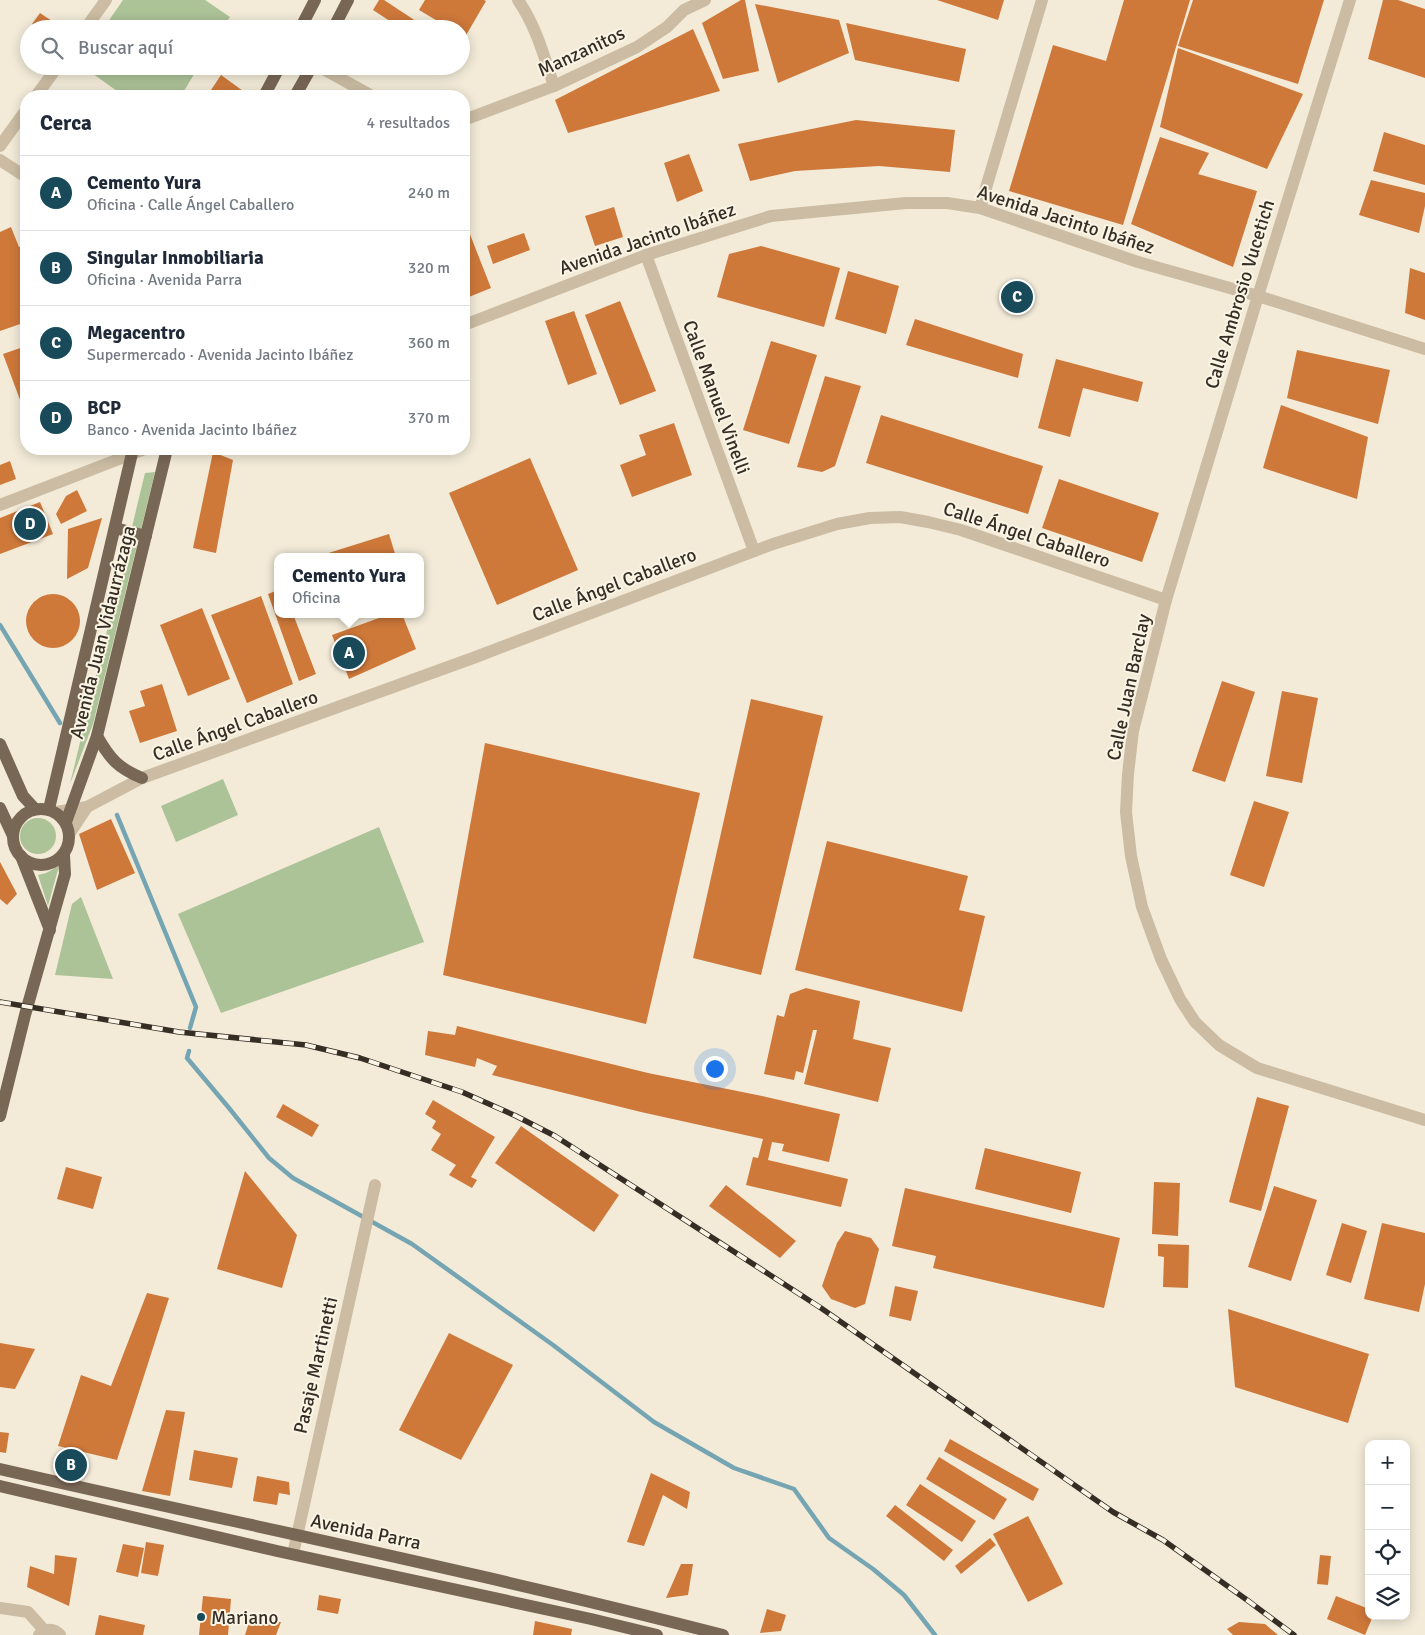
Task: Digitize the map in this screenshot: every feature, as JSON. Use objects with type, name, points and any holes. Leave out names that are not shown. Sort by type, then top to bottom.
[{"type":"main road","points":[[305,20],[315,0]]},
{"type":"main road","points":[[338,20],[348,0]]},
{"type":"main road","points":[[267,90],[275,75]]},
{"type":"main road","points":[[298,90],[307,75]]},
{"type":"main road","name":"Avenida Juan Vidaurrázaga","points":[[53,811],[114,528],[132,455]]},
{"type":"main road","name":"Avenida Juan Vidaurrázaga","points":[[68,828],[71,809],[97,736],[166,455]]},
{"type":"main road","points":[[114,528],[146,536]]},
{"type":"main road","points":[[97,736],[104,750],[116,764],[142,778]]},
{"type":"main road","points":[[0,744],[23,796],[34,809]]},
{"type":"main road","points":[[0,808],[13,836]]},
{"type":"main road","points":[[21,856],[29,862],[38,865],[48,865],[64,855],[68,848],[68,828],[53,811],[34,809],[22,816],[14,828],[13,836],[14,846],[21,856],[50,930]]},
{"type":"main road","points":[[0,1116],[25,1015],[65,874],[64,855]]},
{"type":"main road","name":"Avenida Parra","points":[[0,1469],[296,1536],[374,1551],[723,1635]]},
{"type":"main road","name":"Avenida Parra","points":[[0,1486],[293,1554],[657,1635]]},
{"type":"street","points":[[92,20],[106,0]]},
{"type":"street","points":[[518,0],[538,37],[554,86]]},
{"type":"street","name":"Manzanitos","points":[[470,118],[554,86],[637,47],[666,27],[681,5],[705,0]]},
{"type":"street","points":[[980,208],[1042,0]]},
{"type":"street","name":"Calle Ambrosio Vucetich","points":[[1166,600],[1350,0]]},
{"type":"street","points":[[40,90],[51,75]]},
{"type":"street","points":[[334,75],[361,90]]},
{"type":"street","points":[[0,146],[20,118]]},
{"type":"street","points":[[0,160],[20,173]]},
{"type":"street","name":"Avenida Jacinto Ibáñez","points":[[470,323],[646,255],[771,216],[906,203],[947,203],[980,208],[1138,262],[1258,296],[1425,349]]},
{"type":"street","name":"Calle Manuel Vinelli","points":[[646,255],[754,551]]},
{"type":"street","points":[[0,505],[123,455]]},
{"type":"street","name":"Calle Ángel Caballero","points":[[68,828],[87,807],[142,778],[482,655],[754,551],[837,524],[870,518],[900,517],[928,522],[961,530],[1166,600]]},
{"type":"street","name":"Calle Juan Barclay","points":[[1166,600],[1133,731],[1126,812],[1142,907],[1160,959],[1194,1022],[1219,1045],[1257,1068],[1425,1120]]},
{"type":"street","name":"Calle Ángel Caballero","points":[[53,811],[87,807]]},
{"type":"street","name":"Pasaje Martinetti","points":[[293,1554],[375,1185]]},
{"type":"street","points":[[0,1608],[28,1612],[41,1633],[53,1630],[60,1635]]},
{"type":"green space","points":[[123,0],[205,0],[230,17],[228,20],[109,20]]},
{"type":"green space","points":[[95,75],[194,75],[185,90],[116,90]]},
{"type":"green space","points":[[155,472],[93,724],[70,784],[145,473]]},
{"type":"green space","points":[[223,779],[238,815],[176,842],[161,806]]},
{"type":"green space","points":[[38,818],[50,824],[56,836],[50,848],[38,854],[26,848],[20,836],[26,824]]},
{"type":"green space","points":[[379,827],[424,942],[221,1013],[178,914]]},
{"type":"green space","points":[[59,866],[48,906],[38,875]]},
{"type":"green space","points":[[81,897],[113,979],[55,975],[72,904]]},
{"type":"building","points":[[379,0],[384,0],[414,20],[388,20],[373,10]]},
{"type":"building","points":[[425,0],[486,1],[470,28],[470,20],[436,20],[419,10]]},
{"type":"building","points":[[741,0],[745,0],[759,71],[723,79],[702,23]]},
{"type":"building","points":[[937,0],[1004,0],[998,20]]},
{"type":"building","points":[[1124,0],[1190,0],[1123,225],[1009,191],[1053,45],[1106,61]]},
{"type":"building","points":[[1193,0],[1324,0],[1298,84],[1178,46]]},
{"type":"building","points":[[1383,0],[1398,0],[1425,9],[1425,78],[1368,59]]},
{"type":"building","points":[[755,4],[839,20],[849,53],[778,83]]},
{"type":"building","points":[[40,13],[50,20],[35,20]]},
{"type":"building","points":[[846,23],[966,49],[959,82],[855,60]]},
{"type":"building","points":[[693,29],[720,91],[568,133],[555,100]]},
{"type":"building","points":[[1178,48],[1303,94],[1267,169],[1160,127]]},
{"type":"building","points":[[221,75],[242,90],[211,90]]},
{"type":"building","points":[[856,120],[955,130],[950,172],[879,166],[795,171],[750,181],[738,144]]},
{"type":"building","points":[[1384,132],[1425,145],[1425,185],[1373,171]]},
{"type":"building","points":[[1160,137],[1209,153],[1198,174],[1257,191],[1233,267],[1131,224]]},
{"type":"building","points":[[689,154],[703,191],[677,202],[664,163]]},
{"type":"building","points":[[1371,180],[1425,193],[1425,206],[1419,233],[1359,215]]},
{"type":"building","points":[[614,207],[623,237],[595,246],[585,216]]},
{"type":"building","points":[[11,227],[20,247],[20,324],[0,331],[0,232]]},
{"type":"building","points":[[524,233],[530,250],[493,264],[487,246]]},
{"type":"building","points":[[470,234],[491,288],[470,297]]},
{"type":"building","points":[[761,246],[840,268],[824,327],[717,297],[729,254]]},
{"type":"building","points":[[1410,268],[1425,273],[1425,320],[1405,313]]},
{"type":"building","points":[[848,271],[899,286],[886,334],[835,319]]},
{"type":"building","points":[[620,301],[656,391],[620,405],[585,315]]},
{"type":"building","points":[[574,311],[597,374],[568,385],[545,321]]},
{"type":"building","points":[[915,319],[1023,354],[1018,378],[906,345]]},
{"type":"building","points":[[771,341],[817,355],[789,444],[743,430]]},
{"type":"building","points":[[20,348],[20,400],[3,354]]},
{"type":"building","points":[[1297,350],[1390,370],[1378,424],[1287,398]]},
{"type":"building","points":[[1056,359],[1143,382],[1138,402],[1083,388],[1070,437],[1038,428]]},
{"type":"building","points":[[825,376],[861,386],[835,466],[822,472],[797,467]]},
{"type":"building","points":[[1281,405],[1368,437],[1357,499],[1263,468]]},
{"type":"building","points":[[881,415],[1043,466],[1028,514],[866,463]]},
{"type":"building","points":[[674,423],[692,475],[632,497],[620,465],[646,455],[639,435]]},
{"type":"building","points":[[212,455],[220,455],[233,460],[216,553],[193,548]]},
{"type":"building","points":[[530,458],[578,570],[497,605],[449,493]]},
{"type":"building","points":[[10,461],[16,479],[0,485],[0,465]]},
{"type":"building","points":[[1059,479],[1159,513],[1142,562],[1042,528]]},
{"type":"building","points":[[77,490],[87,511],[61,524],[56,514],[66,496]]},
{"type":"building","points":[[40,502],[53,534],[0,554],[0,518]]},
{"type":"building","points":[[102,518],[88,568],[67,579],[68,529]]},
{"type":"building","points":[[389,534],[395,553],[329,553]]},
{"type":"building","points":[[274,592],[274,611],[268,594]]},
{"type":"building","points":[[48,594],[58,594],[68,598],[76,606],[80,621],[76,636],[68,644],[58,648],[48,648],[38,644],[30,636],[26,626],[26,616],[30,606],[38,598]]},
{"type":"building","points":[[261,596],[293,684],[247,703],[211,615]]},
{"type":"building","points":[[202,608],[230,679],[188,696],[160,625]]},
{"type":"building","points":[[277,618],[295,618],[316,674],[299,681]]},
{"type":"building","points":[[379,618],[404,618],[416,649],[349,679],[332,635]]},
{"type":"building","points":[[1222,681],[1255,692],[1225,782],[1192,771]]},
{"type":"building","points":[[162,684],[177,731],[140,743],[129,711],[145,706],[140,691]]},
{"type":"building","points":[[1282,691],[1318,698],[1302,783],[1266,776]]},
{"type":"building","points":[[751,699],[823,716],[761,975],[693,958]]},
{"type":"building","points":[[485,743],[700,793],[646,1024],[443,975]]},
{"type":"building","points":[[1254,801],[1289,812],[1264,887],[1230,875]]},
{"type":"building","points":[[111,819],[135,873],[97,890],[79,834]]},
{"type":"building","points":[[827,841],[968,876],[959,910],[985,916],[962,1012],[795,970]]},
{"type":"building","points":[[0,862],[17,894],[7,905],[0,899]]},
{"type":"building","points":[[806,988],[860,1001],[853,1039],[891,1048],[878,1102],[804,1084],[817,1030],[813,1030],[803,1073],[796,1071],[794,1080],[764,1074],[777,1015],[784,1017],[790,994]]},
{"type":"building","points":[[457,1026],[648,1073],[840,1114],[829,1162],[782,1151],[784,1144],[772,1142],[768,1160],[848,1179],[841,1207],[746,1185],[753,1157],[758,1158],[763,1139],[641,1112],[492,1075],[497,1066],[477,1058],[475,1067],[425,1055],[428,1031],[455,1035]]},
{"type":"building","points":[[1257,1097],[1289,1106],[1261,1211],[1229,1202]]},
{"type":"building","points":[[433,1100],[495,1137],[471,1177],[477,1180],[472,1188],[449,1175],[456,1165],[431,1150],[441,1134],[432,1128],[436,1121],[425,1114]]},
{"type":"building","points":[[283,1104],[319,1125],[312,1137],[276,1117]]},
{"type":"building","points":[[521,1126],[619,1195],[594,1232],[495,1163]]},
{"type":"building","points":[[985,1148],[1081,1172],[1071,1213],[975,1189]]},
{"type":"building","points":[[66,1167],[102,1177],[93,1209],[57,1199]]},
{"type":"building","points":[[245,1171],[297,1235],[282,1288],[217,1269]]},
{"type":"building","points":[[1154,1182],[1180,1183],[1178,1236],[1152,1234]]},
{"type":"building","points":[[726,1185],[796,1241],[780,1258],[709,1206]]},
{"type":"building","points":[[1274,1186],[1317,1200],[1291,1281],[1248,1267]]},
{"type":"building","points":[[905,1188],[1120,1238],[1104,1308],[933,1268],[936,1256],[892,1246]]},
{"type":"building","points":[[1342,1223],[1367,1231],[1351,1283],[1326,1275]]},
{"type":"building","points":[[1382,1223],[1425,1233],[1425,1284],[1419,1312],[1364,1299]]},
{"type":"building","points":[[845,1231],[871,1238],[879,1249],[865,1304],[855,1308],[831,1299],[822,1286],[837,1243]]},
{"type":"building","points":[[1158,1244],[1189,1245],[1188,1288],[1163,1287],[1164,1257],[1158,1256]]},
{"type":"building","points":[[895,1286],[918,1291],[911,1321],[889,1316]]},
{"type":"building","points":[[147,1293],[169,1298],[117,1460],[58,1446],[81,1375],[111,1386]]},
{"type":"building","points":[[1228,1309],[1369,1354],[1348,1423],[1235,1387]]},
{"type":"building","points":[[449,1333],[513,1365],[461,1460],[399,1430]]},
{"type":"building","points":[[0,1343],[35,1349],[15,1389],[0,1387]]},
{"type":"building","points":[[166,1410],[185,1412],[170,1496],[142,1491]]},
{"type":"building","points":[[0,1432],[9,1433],[6,1453],[0,1452]]},
{"type":"building","points":[[950,1439],[1039,1489],[1033,1501],[944,1451]]},
{"type":"building","points":[[194,1450],[238,1458],[232,1488],[189,1480]]},
{"type":"building","points":[[939,1457],[1007,1499],[994,1520],[926,1479]]},
{"type":"building","points":[[651,1473],[690,1492],[687,1509],[663,1495],[644,1546],[627,1542]]},
{"type":"building","points":[[257,1476],[289,1482],[290,1495],[279,1493],[277,1505],[253,1501]]},
{"type":"building","points":[[920,1484],[976,1521],[962,1542],[906,1505]]},
{"type":"building","points":[[895,1505],[953,1550],[944,1561],[886,1516]]},
{"type":"building","points":[[1028,1516],[1063,1584],[1028,1602],[993,1534]]},
{"type":"building","points":[[990,1538],[996,1545],[961,1574],[955,1566]]},
{"type":"building","points":[[146,1542],[164,1545],[158,1576],[141,1573]]},
{"type":"building","points":[[123,1544],[144,1548],[138,1577],[116,1572]]},
{"type":"building","points":[[55,1555],[77,1558],[69,1606],[27,1587],[30,1566],[54,1574]]},
{"type":"building","points":[[1320,1555],[1331,1556],[1328,1585],[1317,1584]]},
{"type":"building","points":[[681,1564],[693,1564],[688,1595],[666,1598]]},
{"type":"building","points":[[319,1595],[341,1599],[338,1614],[317,1610]]},
{"type":"building","points":[[203,1596],[231,1599],[228,1635],[199,1635]]},
{"type":"building","points":[[1336,1596],[1365,1607],[1365,1620],[1371,1620],[1365,1635],[1327,1619]]},
{"type":"building","points":[[767,1609],[786,1615],[781,1631],[760,1633]]},
{"type":"building","points":[[99,1615],[145,1625],[143,1635],[95,1635]]},
{"type":"building","points":[[250,1619],[281,1622],[276,1635],[245,1635]]},
{"type":"building","points":[[535,1621],[572,1629],[571,1635],[533,1635]]},
{"type":"building","points":[[1239,1622],[1265,1624],[1278,1635],[1233,1635],[1227,1629]]},
{"type":"waterway","points":[[0,625],[60,723]]},
{"type":"waterway","points":[[117,815],[196,1007],[190,1028]]},
{"type":"waterway","points":[[189,1051],[187,1058],[269,1158],[293,1178],[412,1244],[553,1345],[654,1422],[734,1468],[794,1489],[829,1538],[873,1569],[904,1595],[935,1635]]},
{"type":"railway","points":[[0,1002],[179,1032],[306,1045],[360,1058],[462,1092],[516,1116],[555,1136],[821,1308],[1113,1512],[1163,1540],[1294,1635]]},
{"type":"place","name":"Megacentro","points":[[1017,297]]},
{"type":"place","name":"BCP","points":[[30,524]]},
{"type":"place","name":"Cemento Yura","points":[[349,653]]},
{"type":"place","name":"Singular Inmobiliaria","points":[[71,1465]]},
{"type":"place","name":"Mariano","points":[[201,1617]]}]
